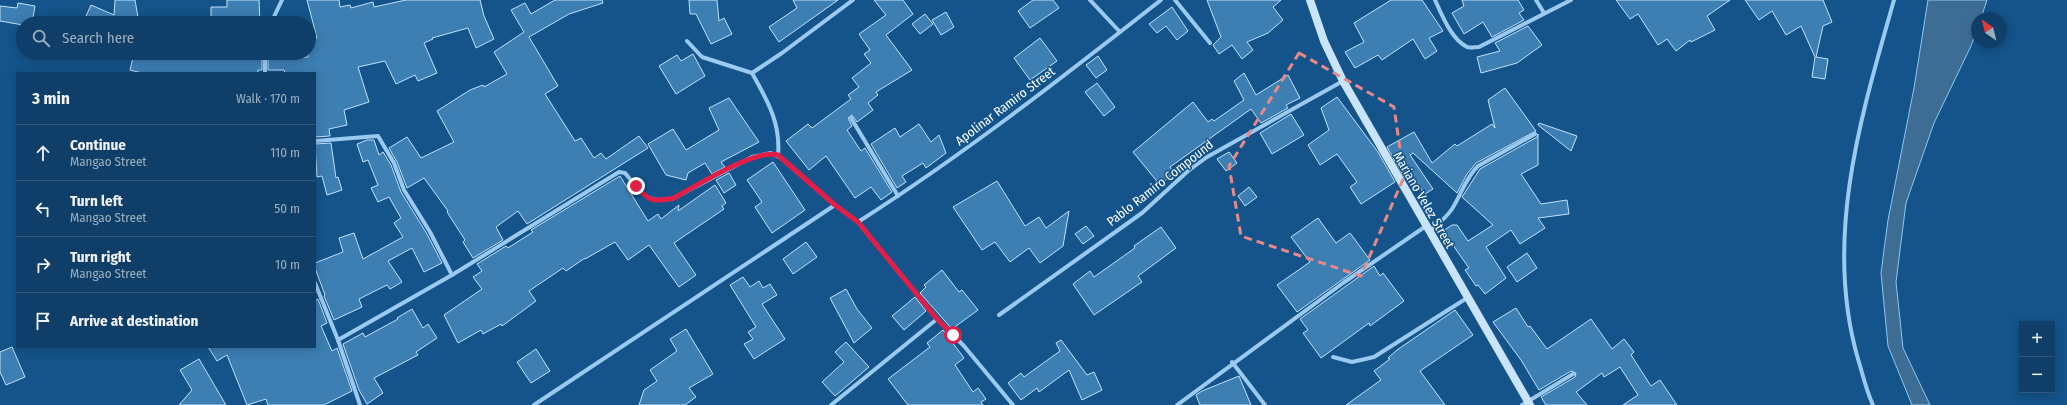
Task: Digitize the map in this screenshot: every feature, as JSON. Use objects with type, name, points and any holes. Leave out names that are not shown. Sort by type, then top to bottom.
[{"type":"street","points":[[274,16],[282,0]]},
{"type":"street","points":[[752,73],[782,53],[853,0]]},
{"type":"street","points":[[1090,0],[1120,32]]},
{"type":"street","name":"Apolinar Ramiro Street","points":[[858,222],[898,196],[994,128],[1161,0]]},
{"type":"street","points":[[1176,0],[1210,43]]},
{"type":"street","name":"Mariano Velez Street","points":[[1310,0],[1324,41],[1343,81],[1527,404]]},
{"type":"street","points":[[1435,0],[1452,32],[1459,41],[1468,48],[1479,47],[1571,0]]},
{"type":"street","points":[[1536,0],[1544,13]]},
{"type":"street","points":[[1874,405],[1868,393],[1853,342],[1846,300],[1844,286],[1845,227],[1850,176],[1865,106],[1894,0]]},
{"type":"street","points":[[687,41],[702,58],[752,73],[773,113],[779,140],[778,155]]},
{"type":"street","points":[[264,72],[265,60]]},
{"type":"street","name":"Pablo Ramiro Compound","points":[[998,315],[1142,213],[1188,171],[1207,157],[1343,81]]},
{"type":"street","points":[[851,118],[898,196]]},
{"type":"street","points":[[1177,405],[1232,362],[1342,283],[1442,221],[1452,208],[1478,166],[1535,134]]},
{"type":"street","points":[[316,141],[378,136],[394,163],[404,190],[430,232],[452,275]]},
{"type":"street","points":[[338,340],[452,275],[619,172],[625,173],[646,197],[661,201],[674,198],[752,157],[771,153],[778,155],[835,205],[858,222],[937,319],[964,346],[1013,405]]},
{"type":"street","points":[[534,405],[835,205]]},
{"type":"street","points":[[316,285],[338,340],[360,405]]},
{"type":"street","points":[[1333,357],[1352,362],[1374,357],[1467,298]]},
{"type":"street","points":[[831,405],[937,319]]},
{"type":"street","points":[[1232,362],[1264,405]]},
{"type":"street","points":[[1527,404],[1574,374]]},
{"type":"highlighted area","points":[[1299,53],[1394,107],[1404,177],[1361,276],[1241,236],[1229,166]]},
{"type":"water","points":[[1928,0],[1987,0],[1983,12],[1971,12],[1971,46],[1934,123],[1906,203],[1896,282],[1903,348],[1930,405],[1912,405],[1888,346],[1881,273],[1888,220],[1914,88]]},
{"type":"building","points":[[115,0],[135,0],[138,16],[86,16],[91,5],[114,15]]},
{"type":"building","points":[[227,0],[259,0],[260,16],[211,16],[211,7],[227,7]]},
{"type":"building","points":[[307,0],[339,0],[340,7],[350,5],[351,8],[373,2],[374,7],[406,0],[480,0],[484,16],[494,39],[476,48],[468,28],[432,38],[433,39],[424,43],[437,73],[418,81],[415,75],[396,84],[385,61],[358,67],[369,102],[344,110],[347,125],[329,129],[330,136],[316,137],[316,72],[285,72],[284,70],[268,70],[268,60],[316,60],[316,16],[311,16]]},
{"type":"building","points":[[555,0],[602,0],[603,3],[569,14],[529,37],[558,86],[545,94],[575,141],[581,138],[594,158],[601,153],[606,159],[639,136],[648,148],[527,224],[518,211],[496,227],[503,240],[473,258],[463,242],[465,240],[447,212],[448,211],[424,178],[407,188],[397,162],[389,148],[407,137],[421,158],[454,142],[437,111],[470,90],[483,85],[484,87],[507,74],[494,52],[524,32],[511,10],[525,3],[531,14]]},
{"type":"building","points":[[689,0],[717,0],[719,21],[724,18],[732,34],[711,44],[696,14],[690,14]]},
{"type":"building","points":[[793,0],[838,0],[779,42],[769,27],[797,8]]},
{"type":"building","points":[[874,0],[903,0],[913,14],[886,35],[912,70],[876,92],[878,95],[868,103],[873,110],[857,122],[852,115],[848,118],[852,126],[847,130],[861,151],[865,148],[892,192],[881,200],[871,187],[855,198],[826,156],[809,170],[786,141],[808,124],[812,128],[851,99],[848,95],[859,87],[852,78],[871,63],[864,54],[870,50],[859,34],[886,15]]},
{"type":"building","points":[[1033,0],[1053,0],[1059,8],[1030,28],[1018,11]]},
{"type":"building","points":[[1207,0],[1281,0],[1273,7],[1283,20],[1268,33],[1247,42],[1253,50],[1242,59],[1232,45],[1219,54],[1213,45],[1221,37]]},
{"type":"building","points":[[1391,0],[1422,0],[1443,31],[1429,38],[1437,51],[1425,59],[1413,39],[1382,60],[1378,55],[1355,68],[1345,52],[1364,42],[1354,23]]},
{"type":"building","points":[[1462,0],[1518,0],[1524,10],[1519,13],[1524,20],[1492,37],[1483,22],[1464,34],[1452,13],[1464,6]]},
{"type":"building","points":[[1616,0],[1730,0],[1707,16],[1715,30],[1691,42],[1690,40],[1676,51],[1667,39],[1658,45],[1638,14],[1630,19]]},
{"type":"building","points":[[1745,0],[1823,0],[1832,22],[1823,26],[1816,57],[1828,59],[1825,79],[1812,77],[1815,57],[1801,26],[1786,35],[1772,11],[1759,20]]},
{"type":"building","points":[[18,3],[35,6],[33,16],[16,16],[16,24],[0,21],[0,6],[17,8]]},
{"type":"building","points":[[1172,7],[1188,31],[1177,40],[1166,26],[1157,33],[1149,24]]},
{"type":"building","points":[[946,12],[954,27],[941,35],[932,20]]},
{"type":"building","points":[[925,14],[933,24],[920,34],[912,24]]},
{"type":"building","points":[[1528,26],[1542,45],[1517,63],[1481,73],[1477,57],[1500,51],[1495,43]]},
{"type":"building","points":[[1040,38],[1057,61],[1030,80],[1014,58]]},
{"type":"building","points":[[693,54],[705,76],[676,94],[659,66],[677,55],[681,61]]},
{"type":"building","points":[[1098,56],[1107,70],[1096,78],[1086,65]]},
{"type":"building","points":[[132,60],[262,60],[262,70],[258,70],[258,72],[138,72],[130,70]]},
{"type":"building","points":[[1244,73],[1256,95],[1288,75],[1300,98],[1286,105],[1288,108],[1261,123],[1251,109],[1170,167],[1174,173],[1160,185],[1133,152],[1193,102],[1208,122],[1212,119],[1214,121],[1244,100],[1234,81]]},
{"type":"building","points":[[1097,83],[1115,107],[1104,116],[1085,92]]},
{"type":"building","points":[[1505,88],[1536,131],[1476,163],[1467,174],[1457,193],[1413,153],[1410,155],[1433,189],[1425,194],[1408,174],[1404,177],[1387,147],[1414,132],[1432,163],[1455,144],[1457,146],[1492,124],[1495,128],[1488,100]]},
{"type":"building","points":[[1337,97],[1378,152],[1395,182],[1361,204],[1350,187],[1357,182],[1337,154],[1320,165],[1308,145],[1329,130],[1321,108]]},
{"type":"building","points":[[729,98],[759,142],[721,162],[725,167],[712,174],[705,163],[688,173],[686,180],[666,175],[648,144],[673,129],[686,150],[719,130],[709,108]]},
{"type":"building","points":[[1291,114],[1304,135],[1272,154],[1260,133]]},
{"type":"building","points":[[1539,123],[1577,136],[1571,151],[1538,125]]},
{"type":"building","points":[[919,124],[931,142],[939,135],[946,153],[926,168],[923,163],[902,176],[906,182],[897,188],[871,144],[895,128],[900,137]]},
{"type":"building","points":[[1538,134],[1538,165],[1521,174],[1541,204],[1567,200],[1569,214],[1538,218],[1545,228],[1520,244],[1511,230],[1486,247],[1506,278],[1485,294],[1478,285],[1476,286],[1465,270],[1469,268],[1443,231],[1452,225],[1457,225],[1468,241],[1493,225],[1462,197],[1480,169],[1537,137]]},
{"type":"building","points":[[367,140],[374,140],[379,155],[383,152],[391,165],[401,192],[427,234],[442,263],[424,272],[412,248],[388,261],[402,282],[390,289],[387,285],[359,299],[362,307],[334,320],[316,271],[316,263],[343,252],[339,238],[354,233],[363,259],[403,237],[394,223],[401,218],[389,197],[378,202],[371,188],[378,185],[368,160],[363,162],[357,144]]},
{"type":"building","points":[[331,143],[336,178],[338,177],[342,190],[327,195],[322,176],[317,177],[316,144]]},
{"type":"building","points":[[1229,152],[1237,163],[1226,171],[1217,159]]},
{"type":"building","points":[[773,162],[805,210],[772,233],[755,207],[762,202],[747,180]]},
{"type":"building","points":[[729,173],[736,185],[724,193],[716,180]]},
{"type":"building","points":[[620,176],[648,221],[658,214],[661,219],[679,205],[678,211],[715,185],[726,203],[722,206],[724,209],[674,243],[696,275],[679,287],[649,245],[628,260],[615,242],[585,258],[566,271],[563,268],[529,291],[536,301],[502,326],[501,324],[483,334],[481,330],[458,343],[444,315],[482,289],[473,277],[482,271],[477,264],[506,246],[508,248],[533,232],[531,230]]},
{"type":"building","points":[[997,181],[1025,226],[1039,217],[1046,228],[1069,211],[1063,246],[1040,263],[1029,248],[1010,262],[995,242],[982,250],[953,207]]},
{"type":"building","points":[[1249,187],[1257,197],[1245,206],[1238,196]]},
{"type":"building","points":[[1318,218],[1336,243],[1350,233],[1370,260],[1297,312],[1277,285],[1310,262],[1291,237]]},
{"type":"building","points":[[1086,226],[1094,236],[1083,244],[1075,234]]},
{"type":"building","points":[[1161,227],[1176,248],[1138,276],[1142,282],[1094,315],[1073,284],[1090,271],[1094,277],[1135,248],[1134,246]]},
{"type":"building","points":[[806,242],[817,257],[793,274],[783,259]]},
{"type":"building","points":[[1527,253],[1537,268],[1517,282],[1507,267]]},
{"type":"building","points":[[1374,266],[1380,276],[1383,273],[1404,301],[1370,326],[1369,323],[1321,358],[1303,333],[1308,330],[1300,319]]},
{"type":"building","points":[[942,270],[959,292],[962,290],[978,310],[952,329],[920,293],[926,287],[924,285]]},
{"type":"building","points":[[743,277],[750,287],[759,281],[763,288],[770,284],[777,295],[762,304],[785,339],[754,359],[744,344],[753,339],[748,332],[756,327],[730,285]]},
{"type":"building","points":[[846,289],[857,309],[872,328],[854,343],[830,298]]},
{"type":"building","points":[[915,297],[926,311],[904,330],[892,316]]},
{"type":"building","points":[[318,299],[327,323],[321,326],[332,351],[337,348],[352,391],[324,405],[268,405],[266,399],[247,405],[227,355],[217,361],[209,348],[316,348],[316,300]]},
{"type":"building","points":[[1516,308],[1528,327],[1530,326],[1547,349],[1591,319],[1612,349],[1624,339],[1634,352],[1631,355],[1651,386],[1660,380],[1677,405],[1623,405],[1638,395],[1620,367],[1604,377],[1602,373],[1576,392],[1587,405],[1546,405],[1541,397],[1575,377],[1576,373],[1571,371],[1539,390],[1521,360],[1493,322]]},
{"type":"building","points":[[412,309],[423,328],[428,324],[437,338],[416,352],[418,355],[374,378],[383,393],[367,404],[359,390],[343,344],[363,333],[365,337],[398,319],[397,318]]},
{"type":"building","points":[[1455,310],[1473,335],[1420,371],[1445,405],[1346,405],[1381,380],[1374,371],[1390,359],[1388,358],[1397,350]]},
{"type":"building","points":[[686,329],[713,374],[689,388],[696,397],[685,405],[639,405],[644,390],[657,381],[650,370],[677,351],[670,339]]},
{"type":"building","points":[[943,330],[964,358],[955,365],[973,392],[978,388],[986,399],[981,402],[983,405],[908,405],[888,379],[930,347],[927,343]]},
{"type":"building","points":[[1061,340],[1087,375],[1094,372],[1102,390],[1082,400],[1069,370],[1039,392],[1037,388],[1021,400],[1008,383],[1021,373],[1024,377],[1060,351],[1056,343]]},
{"type":"building","points":[[846,342],[869,367],[835,396],[822,382],[844,362],[835,352]]},
{"type":"building","points":[[12,347],[25,377],[6,385],[0,372],[0,352]]},
{"type":"building","points":[[536,349],[550,371],[531,383],[517,362]]},
{"type":"building","points":[[199,359],[226,405],[179,405],[192,390],[180,370]]},
{"type":"building","points":[[1239,376],[1251,405],[1200,405],[1196,395],[1202,391]]},
{"type":"route","points":[[636,186],[646,197],[661,201],[674,198],[752,157],[771,153],[778,155],[835,205],[858,222],[937,319],[953,335]]}]
